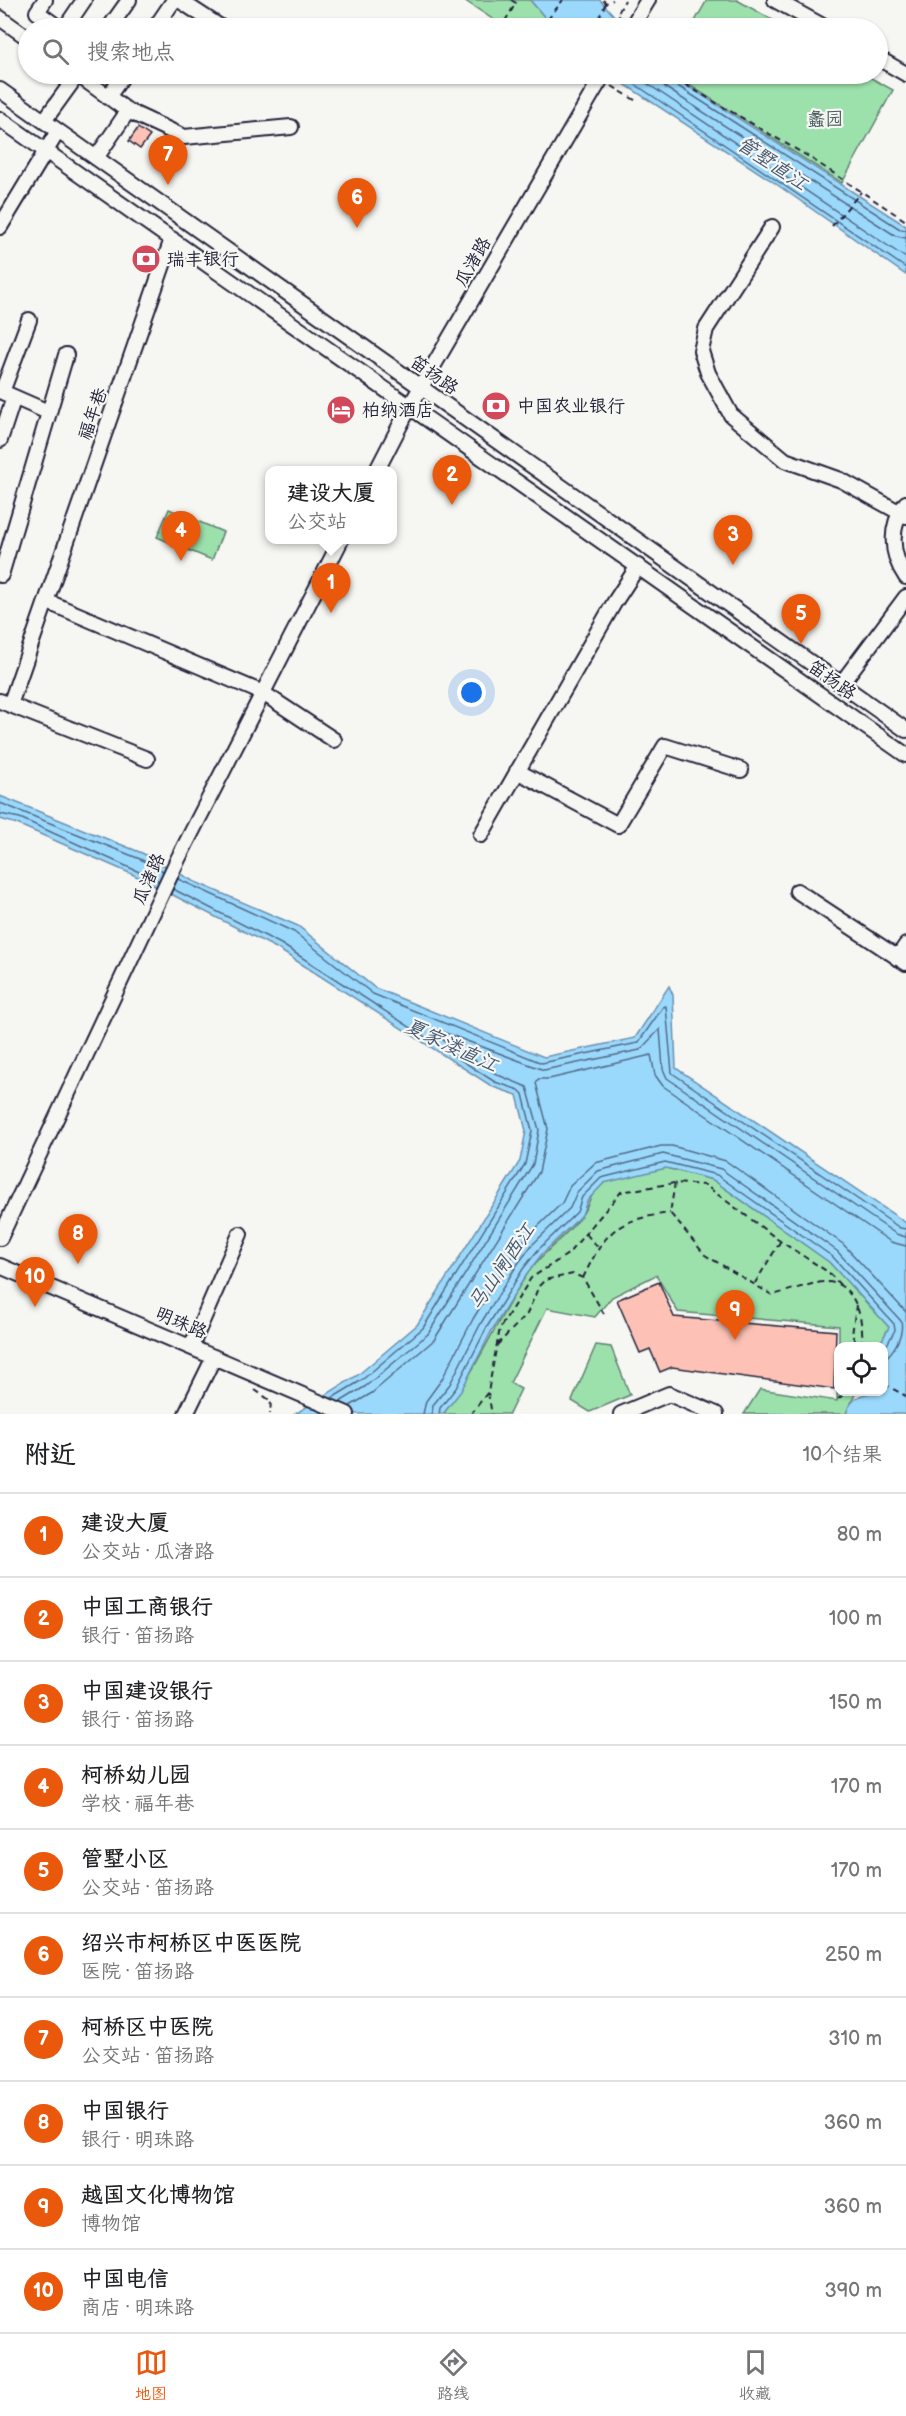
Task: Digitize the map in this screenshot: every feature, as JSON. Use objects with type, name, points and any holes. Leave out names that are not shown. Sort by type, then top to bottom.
[{"type":"street","points":[[45,0],[37,12],[45,18]]},
{"type":"street","points":[[72,18],[84,0]]},
{"type":"street","points":[[116,18],[129,0]]},
{"type":"street","points":[[162,18],[176,0],[206,18]]},
{"type":"street","points":[[638,18],[648,0]]},
{"type":"street","points":[[775,0],[808,18]]},
{"type":"street","points":[[0,18],[18,31]]},
{"type":"street","points":[[888,63],[906,74]]},
{"type":"street","points":[[44,122],[71,84]]},
{"type":"street","points":[[91,84],[128,111],[184,137],[291,127]]},
{"type":"street","points":[[108,97],[117,84]]},
{"type":"street","name":"瓜渚路","points":[[380,466],[410,406],[602,84]]},
{"type":"street","name":"笛扬路","points":[[0,90],[906,730]]},
{"type":"street","points":[[96,158],[128,111]]},
{"type":"street","name":"笛扬路","points":[[0,119],[906,755]]},
{"type":"street","points":[[0,227],[44,150],[58,131]]},
{"type":"street","points":[[772,227],[706,329],[701,351],[708,373],[731,415],[785,460],[841,480],[904,510],[892,538],[896,563],[906,577]]},
{"type":"street","name":"福年巷","points":[[5,703],[48,602],[172,239]]},
{"type":"street","points":[[0,440],[5,393],[29,320]]},
{"type":"street","points":[[1,575],[66,355]]},
{"type":"street","points":[[5,393],[48,412]]},
{"type":"street","name":"瓜渚路","points":[[0,1238],[178,859],[339,544]]},
{"type":"street","points":[[481,835],[614,603],[638,566]]},
{"type":"street","points":[[841,684],[906,597]]},
{"type":"street","points":[[48,602],[263,693],[334,740]]},
{"type":"street","points":[[5,703],[147,759]]},
{"type":"street","points":[[517,771],[618,825],[665,746],[741,770]]},
{"type":"street","points":[[796,891],[901,961],[906,945]]},
{"type":"street","points":[[191,1347],[240,1234]]},
{"type":"street","name":"明珠路","points":[[0,1266],[347,1414]]},
{"type":"street","points":[[186,1414],[214,1357]]},
{"type":"street","points":[[621,1414],[669,1394],[716,1414]]},
{"type":"path","points":[[507,18],[516,3],[511,0]]},
{"type":"path","points":[[548,18],[562,0]]},
{"type":"path","points":[[603,0],[606,3]]},
{"type":"path","points":[[599,18],[606,3],[613,0]]},
{"type":"path","points":[[606,84],[638,102]]},
{"type":"path","points":[[684,84],[809,157],[906,221]]},
{"type":"path","points":[[832,226],[861,192]]},
{"type":"path","points":[[675,1183],[670,1213],[705,1255],[772,1295],[827,1282],[842,1287]]},
{"type":"path","points":[[492,1414],[488,1392],[500,1328],[531,1278],[568,1254],[621,1192],[675,1183],[705,1185],[780,1241],[828,1272],[856,1302],[864,1333],[863,1342]]},
{"type":"path","points":[[583,1278],[598,1247],[612,1230],[642,1216],[670,1213]]},
{"type":"path","points":[[586,1233],[598,1247]]},
{"type":"path","points":[[755,1283],[780,1241]]},
{"type":"path","points":[[540,1273],[545,1280]]},
{"type":"path","points":[[496,1345],[527,1314],[539,1286],[545,1280],[573,1274],[583,1278],[604,1314]]},
{"type":"path","points":[[856,1302],[852,1335],[856,1342]]},
{"type":"path","points":[[259,1376],[255,1391],[271,1401],[270,1414]]},
{"type":"path","points":[[888,1386],[906,1396]]},
{"type":"path","points":[[471,1414],[488,1392]]},
{"type":"path","points":[[838,1399],[842,1396]]},
{"type":"green space","points":[[464,0],[530,0],[545,18],[491,18]]},
{"type":"green space","points":[[707,0],[737,0],[769,18],[697,18]]},
{"type":"green space","name":"蠡园","points":[[688,84],[882,84],[893,90],[842,183]]},
{"type":"green space","points":[[169,509],[223,532],[212,560],[157,537]]},
{"type":"green space","points":[[666,1168],[713,1180],[829,1262],[889,1327],[881,1342],[839,1342],[839,1326],[678,1312],[656,1275],[612,1297],[595,1317],[547,1308],[510,1383],[521,1389],[509,1414],[443,1414],[466,1380],[528,1273],[575,1224],[599,1186],[634,1174]]},
{"type":"green space","points":[[596,1345],[611,1347],[630,1395],[590,1412],[572,1401]]},
{"type":"green space","points":[[760,1389],[837,1401],[837,1396],[854,1396],[846,1414],[744,1414]]},
{"type":"water","points":[[530,0],[600,0],[616,18],[545,18]]},
{"type":"water","name":"管墅直江","points":[[624,84],[685,84],[906,226],[906,275],[769,179]]},
{"type":"water","points":[[0,796],[142,853],[193,881],[298,926],[375,988],[544,1057],[635,1038],[669,986],[673,995],[676,1068],[906,1223],[906,1414],[846,1414],[855,1399],[860,1396],[888,1396],[888,1342],[881,1342],[889,1327],[829,1262],[713,1180],[666,1168],[604,1183],[587,1201],[582,1215],[542,1254],[528,1272],[492,1330],[461,1391],[443,1414],[295,1414],[358,1375],[417,1325],[520,1161],[526,1131],[517,1095],[493,1087],[278,949],[134,875],[17,824],[0,819]]},
{"type":"building","points":[[138,128],[150,136],[140,149],[129,141]]},
{"type":"building","points":[[659,1282],[674,1317],[836,1331],[834,1389],[672,1367],[660,1372],[650,1349],[640,1353],[617,1300]]},
{"type":"place","name":"柯桥区中医院","points":[[168,185]]},
{"type":"place","name":"绍兴市柯桥区中医医院","points":[[357,228]]},
{"type":"place","name":"瑞丰银行","points":[[146,259]]},
{"type":"place","name":"中国农业银行","points":[[496,406]]},
{"type":"place","name":"柏纳酒店","points":[[341,410]]},
{"type":"place","name":"中国工商银行","points":[[452,505]]},
{"type":"place","name":"柯桥幼儿园","points":[[181,561]]},
{"type":"place","name":"中国建设银行","points":[[733,565]]},
{"type":"place","name":"建设大厦","points":[[331,613]]},
{"type":"place","name":"管墅小区","points":[[801,644]]},
{"type":"place","name":"中国银行","points":[[78,1264]]},
{"type":"place","name":"中国电信","points":[[35,1307]]},
{"type":"place","name":"越国文化博物馆","points":[[735,1340]]},
{"type":"water label","name":"夏家溇直江","points":[[451,1046]]},
{"type":"water label","name":"马山闸西江","points":[[502,1267]]}]
